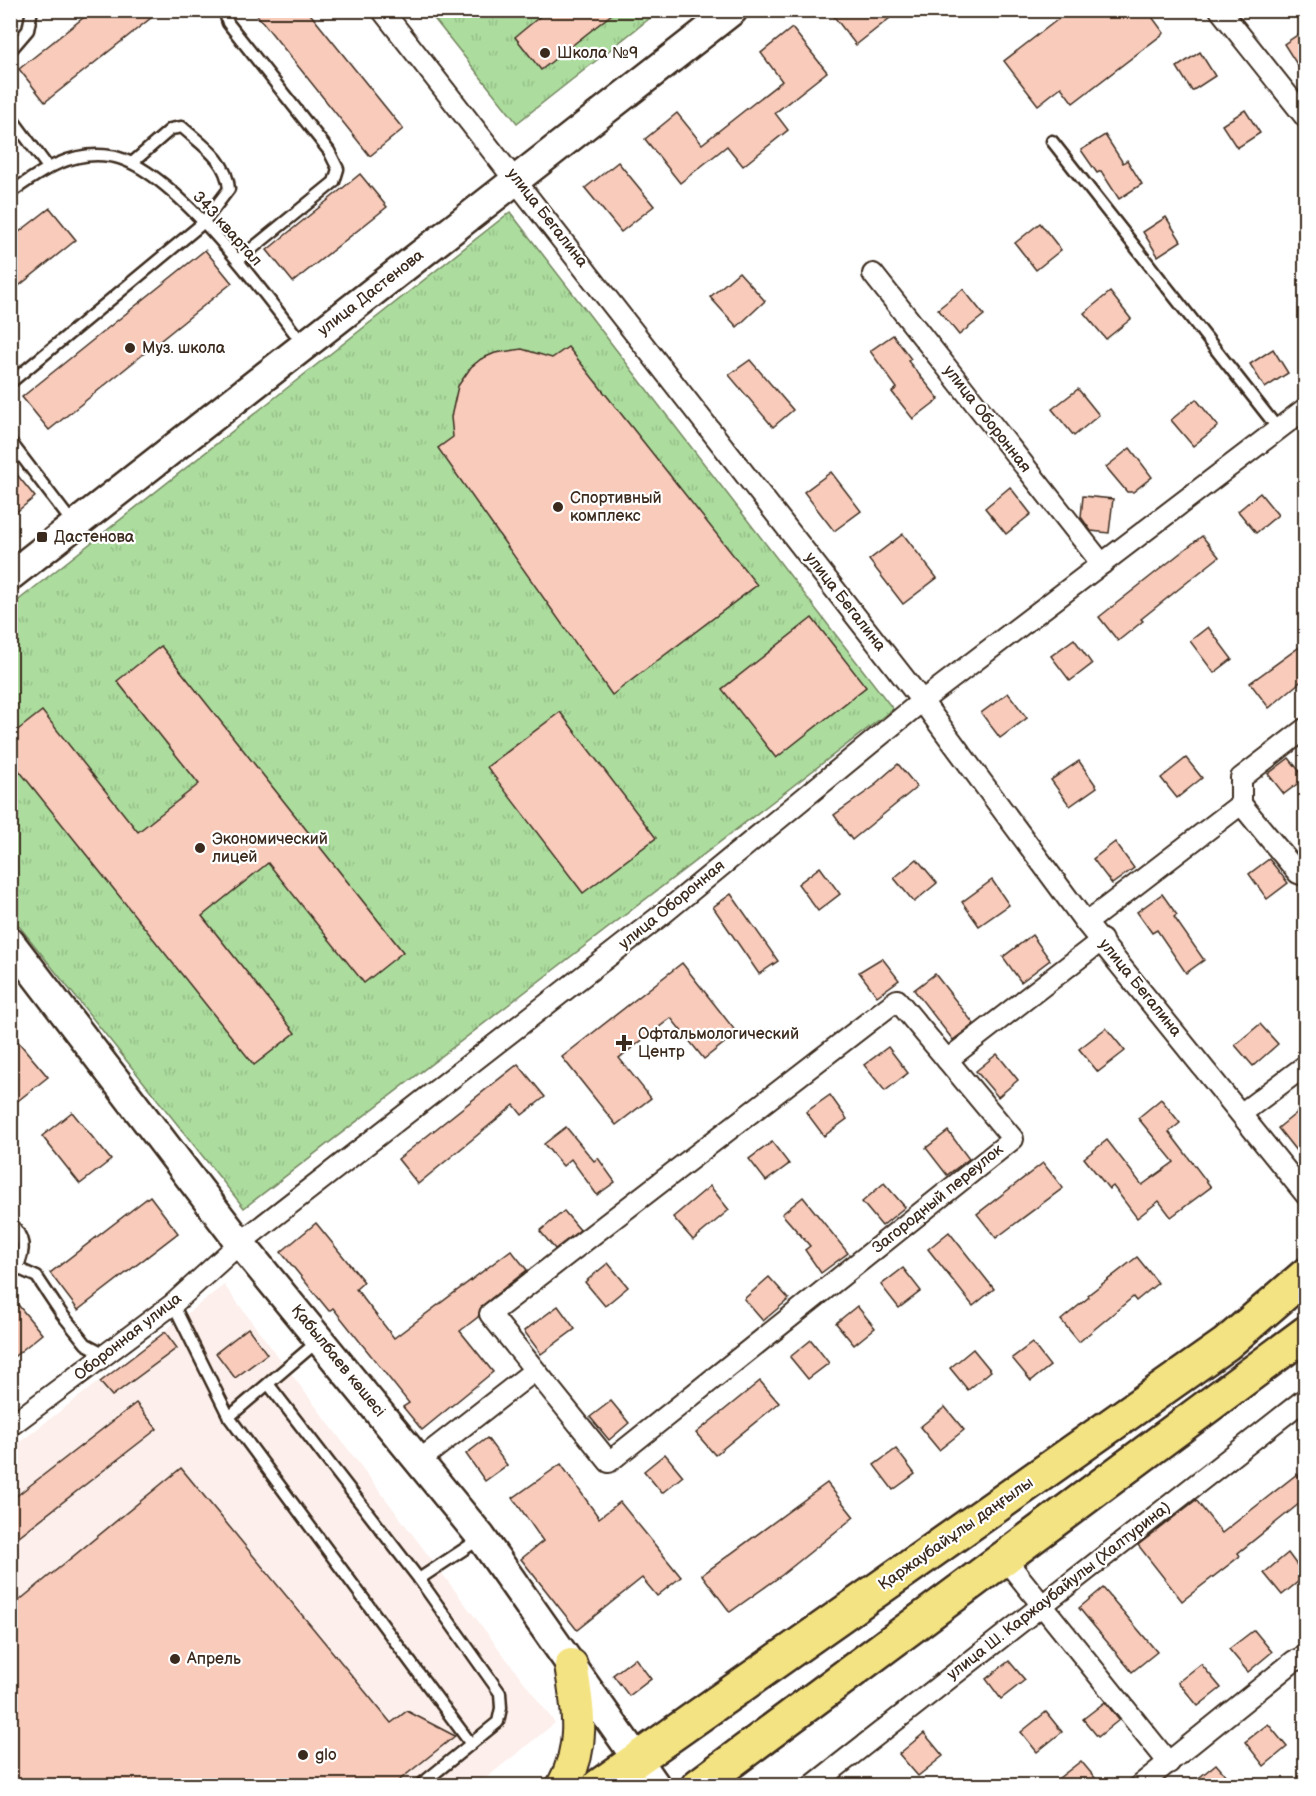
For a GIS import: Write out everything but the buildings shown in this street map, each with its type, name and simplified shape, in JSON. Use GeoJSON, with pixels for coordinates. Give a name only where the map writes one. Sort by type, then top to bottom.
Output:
{"type":"FeatureCollection","features":[{"type":"Feature","properties":{"kind":"highway","name":"Қаржаубайұлы даңғылы"},"geometry":{"type":"LineString","coordinates":[[599,1785],[1226,1344],[1305,1275]]}},
{"type":"Feature","properties":{"kind":"highway"},"geometry":{"type":"LineString","coordinates":[[698,1785],[1305,1334]]}},
{"type":"Feature","properties":{"kind":"main road","name":"улица Дастенова"},"geometry":{"type":"LineString","coordinates":[[10,576],[732,10]]}},
{"type":"Feature","properties":{"kind":"main road","name":"Қабылбаев көшесі"},"geometry":{"type":"LineString","coordinates":[[10,942],[240,1243],[481,1537],[656,1785]]}},
{"type":"Feature","properties":{"kind":"main road"},"geometry":{"type":"LineString","coordinates":[[563,1785],[578,1749],[580,1718],[571,1665]]}},
{"type":"Feature","properties":{"kind":"street","name":"улица Бегалина"},"geometry":{"type":"LineString","coordinates":[[382,10],[922,701],[1086,923],[1242,1113],[1305,1195]]}},
{"type":"Feature","properties":{"kind":"street"},"geometry":{"type":"LineString","coordinates":[[1220,10],[1305,118]]}},
{"type":"Feature","properties":{"kind":"street","name":"улица Оборонная"},"geometry":{"type":"LineString","coordinates":[[873,274],[1102,564]]}},
{"type":"Feature","properties":{"kind":"street","name":"улица Оборонная"},"geometry":{"type":"LineString","coordinates":[[240,1243],[664,912],[922,701],[1305,408]]}},
{"type":"Feature","properties":{"kind":"street"},"geometry":{"type":"LineString","coordinates":[[1305,728],[1241,778],[1241,804],[1298,873],[1305,876]]}},
{"type":"Feature","properties":{"kind":"street"},"geometry":{"type":"LineString","coordinates":[[1086,923],[1241,804]]}},
{"type":"Feature","properties":{"kind":"street"},"geometry":{"type":"LineString","coordinates":[[947,1060],[1102,940]]}},
{"type":"Feature","properties":{"kind":"street","name":"Загородный переулок"},"geometry":{"type":"LineString","coordinates":[[897,1000],[1013,1139],[609,1462],[534,1371],[490,1314],[897,1000]]}},
{"type":"Feature","properties":{"kind":"street"},"geometry":{"type":"LineString","coordinates":[[1242,1113],[1305,1065]]}},
{"type":"Feature","properties":{"kind":"street","name":"Оборонная улица"},"geometry":{"type":"LineString","coordinates":[[10,1426],[173,1304],[240,1243]]}},
{"type":"Feature","properties":{"kind":"street"},"geometry":{"type":"LineString","coordinates":[[420,1460],[534,1371]]}},
{"type":"Feature","properties":{"kind":"street","name":"улица Ш. Каржаубайулы (Халтурина)"},"geometry":{"type":"LineString","coordinates":[[812,1785],[1305,1398]]}},
{"type":"Feature","properties":{"kind":"street"},"geometry":{"type":"LineString","coordinates":[[1005,1559],[1168,1763]]}},
{"type":"Feature","properties":{"kind":"street"},"geometry":{"type":"LineString","coordinates":[[1139,1785],[1294,1661],[1305,1656]]}},
{"type":"Feature","properties":{"kind":"lane"},"geometry":{"type":"LineString","coordinates":[[10,51],[28,30],[32,10]]}},
{"type":"Feature","properties":{"kind":"lane"},"geometry":{"type":"LineString","coordinates":[[224,10],[228,23],[329,151],[338,168],[334,182],[238,260]]}},
{"type":"Feature","properties":{"kind":"lane"},"geometry":{"type":"LineString","coordinates":[[10,116],[47,166]]}},
{"type":"Feature","properties":{"kind":"lane"},"geometry":{"type":"LineString","coordinates":[[10,383],[203,223],[229,189],[228,174],[223,164],[182,127],[171,129],[132,163]]}},
{"type":"Feature","properties":{"kind":"lane"},"geometry":{"type":"LineString","coordinates":[[1052,141],[1279,430]]}},
{"type":"Feature","properties":{"kind":"lane","name":"343 квартал"},"geometry":{"type":"LineString","coordinates":[[10,193],[47,166],[81,156],[111,156],[132,163],[188,205],[238,260],[304,346]]}},
{"type":"Feature","properties":{"kind":"lane"},"geometry":{"type":"LineString","coordinates":[[12,447],[75,526]]}},
{"type":"Feature","properties":{"kind":"lane"},"geometry":{"type":"LineString","coordinates":[[10,1222],[22,1235],[23,1255],[14,1270],[38,1277],[61,1313],[86,1344],[107,1354]]}},
{"type":"Feature","properties":{"kind":"lane"},"geometry":{"type":"LineString","coordinates":[[173,1304],[229,1417],[471,1744]]}},
{"type":"Feature","properties":{"kind":"lane"},"geometry":{"type":"LineString","coordinates":[[229,1417],[320,1339]]}},
{"type":"Feature","properties":{"kind":"lane"},"geometry":{"type":"LineString","coordinates":[[269,1385],[419,1579],[500,1693],[501,1708],[498,1722],[420,1785]]}},
{"type":"Feature","properties":{"kind":"lane"},"geometry":{"type":"LineString","coordinates":[[419,1579],[481,1537]]}},
{"type":"Feature","properties":{"kind":"shaded area"},"geometry":{"type":"Polygon","coordinates":[[[224,1285],[555,1723],[477,1785],[11,1786],[11,1449],[224,1285]]]}},
{"type":"Feature","properties":{"kind":"green space"},"geometry":{"type":"Polygon","coordinates":[[[428,11],[659,11],[517,123],[428,11]]]}},
{"type":"Feature","properties":{"kind":"green space"},"geometry":{"type":"Polygon","coordinates":[[[510,212],[893,709],[244,1208],[11,916],[11,606],[510,212]]]}},
{"type":"Feature","properties":{"kind":"place","name":"Школа №9"},"geometry":{"type":"Point","coordinates":[545,53]}},
{"type":"Feature","properties":{"kind":"place","name":"Муз. школа"},"geometry":{"type":"Point","coordinates":[130,348]}},
{"type":"Feature","properties":{"kind":"place","name":"Спортивный комплекс"},"geometry":{"type":"Point","coordinates":[558,507]}},
{"type":"Feature","properties":{"kind":"place","name":"Дастенова"},"geometry":{"type":"Point","coordinates":[42,537]}},
{"type":"Feature","properties":{"kind":"place","name":"Экономический лицей"},"geometry":{"type":"Point","coordinates":[200,848]}},
{"type":"Feature","properties":{"kind":"place","name":"Офтальмологический Центр"},"geometry":{"type":"Point","coordinates":[624,1043]}},
{"type":"Feature","properties":{"kind":"place","name":"Апрель"},"geometry":{"type":"Point","coordinates":[175,1659]}},
{"type":"Feature","properties":{"kind":"place","name":"glo"},"geometry":{"type":"Point","coordinates":[303,1755]}}]}
